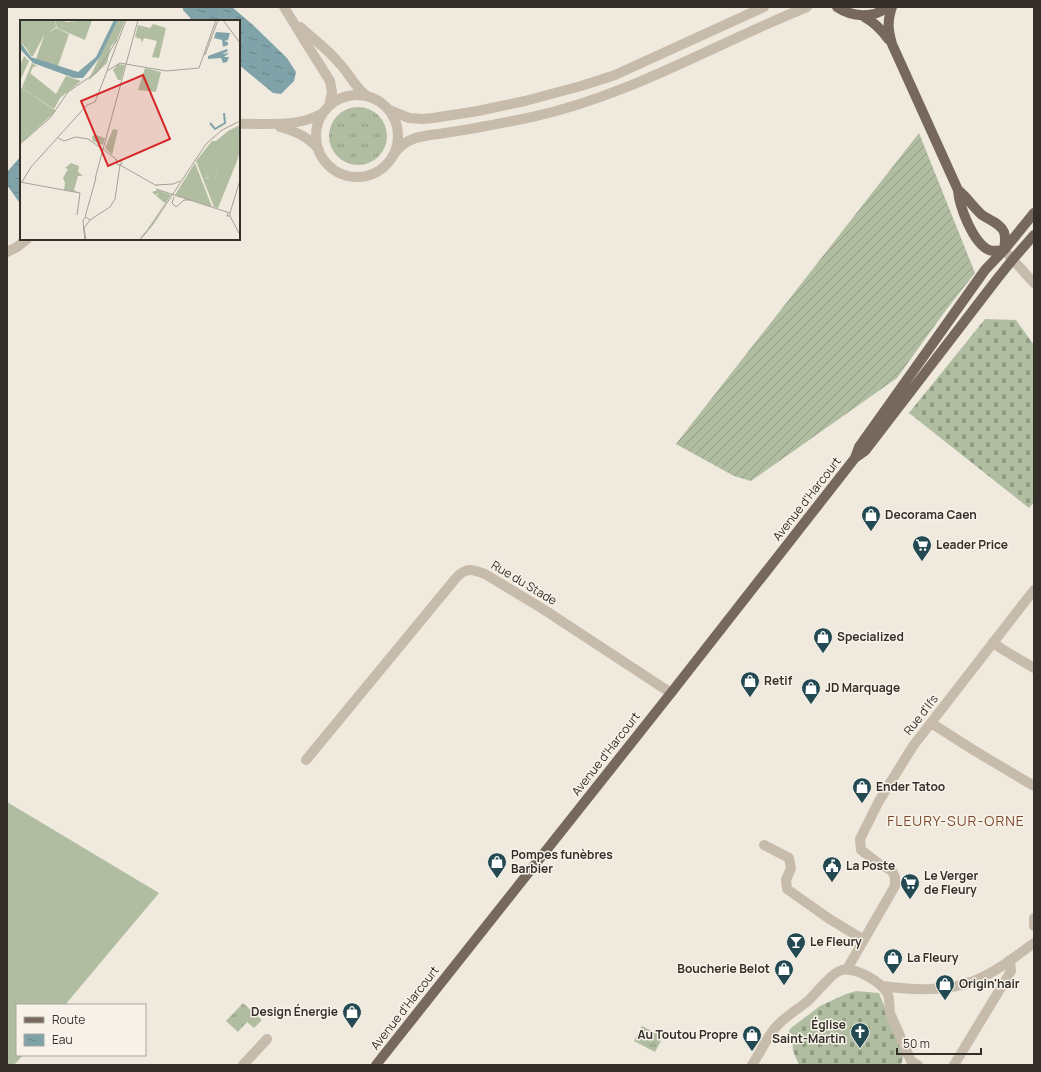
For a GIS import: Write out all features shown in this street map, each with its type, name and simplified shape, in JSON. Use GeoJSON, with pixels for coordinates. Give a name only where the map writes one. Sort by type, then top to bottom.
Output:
{"type":"FeatureCollection","features":[{"type":"Feature","properties":{"kind":"main road"},"geometry":{"type":"LineString","coordinates":[[837,7],[846,12],[863,16],[876,13],[887,7]]}},
{"type":"Feature","properties":{"kind":"main road"},"geometry":{"type":"LineString","coordinates":[[892,7],[888,24],[892,44],[958,190],[958,197],[969,225],[983,246],[991,251],[1004,250],[1006,239],[1003,230],[996,223],[980,214],[965,195],[958,190]]}},
{"type":"Feature","properties":{"kind":"main road"},"geometry":{"type":"LineString","coordinates":[[863,16],[875,24],[892,44]]}},
{"type":"Feature","properties":{"kind":"main road","name":"Avenue d'Harcourt"},"geometry":{"type":"LineString","coordinates":[[855,458],[858,447],[985,270],[1004,250],[1034,213]]}},
{"type":"Feature","properties":{"kind":"main road","name":"Avenue d'Harcourt"},"geometry":{"type":"LineString","coordinates":[[376,1065],[855,458],[865,451],[1013,259],[1034,236]]}},
{"type":"Feature","properties":{"kind":"street"},"geometry":{"type":"LineString","coordinates":[[284,7],[330,81],[332,92],[326,109],[317,126],[316,135],[319,151]]}},
{"type":"Feature","properties":{"kind":"street"},"geometry":{"type":"LineString","coordinates":[[389,110],[409,118],[433,118],[478,111],[525,101],[581,86],[615,75],[764,7]]}},
{"type":"Feature","properties":{"kind":"street"},"geometry":{"type":"LineString","coordinates":[[273,125],[289,129],[309,139],[328,164],[341,173],[356,176],[369,175],[386,165],[402,145],[422,136],[444,134],[556,112],[604,96],[650,78],[784,16],[807,7]]}},
{"type":"Feature","properties":{"kind":"street"},"geometry":{"type":"LineString","coordinates":[[292,18],[338,61],[362,93],[380,102],[389,110],[397,125],[398,134],[394,154]]}},
{"type":"Feature","properties":{"kind":"street"},"geometry":{"type":"LineString","coordinates":[[240,124],[273,125],[302,122],[309,120],[335,101],[347,96],[367,96]]}},
{"type":"Feature","properties":{"kind":"street"},"geometry":{"type":"LineString","coordinates":[[7,252],[17,248],[26,240]]}},
{"type":"Feature","properties":{"kind":"street"},"geometry":{"type":"LineString","coordinates":[[1004,250],[1034,283]]}},
{"type":"Feature","properties":{"kind":"street","name":"Rue du Stade"},"geometry":{"type":"LineString","coordinates":[[306,760],[456,578],[462,572],[468,570],[485,574],[543,609],[671,693]]}},
{"type":"Feature","properties":{"kind":"street","name":"Rue d'Ifs"},"geometry":{"type":"LineString","coordinates":[[847,970],[895,886],[895,877],[892,871],[878,863],[861,850],[860,839],[884,794],[913,746],[1034,590]]}},
{"type":"Feature","properties":{"kind":"street"},"geometry":{"type":"LineString","coordinates":[[993,642],[1034,668]]}},
{"type":"Feature","properties":{"kind":"street"},"geometry":{"type":"LineString","coordinates":[[931,723],[1034,786]]}},
{"type":"Feature","properties":{"kind":"street"},"geometry":{"type":"LineString","coordinates":[[764,845],[789,858],[791,868],[786,880],[787,889],[828,918],[864,940]]}},
{"type":"Feature","properties":{"kind":"street"},"geometry":{"type":"LineString","coordinates":[[1034,918],[1034,926]]}},
{"type":"Feature","properties":{"kind":"street"},"geometry":{"type":"LineString","coordinates":[[752,1065],[772,1033],[781,1022],[807,1002],[837,972],[842,970],[856,970],[882,986],[906,989],[939,989],[973,981],[1010,960],[1034,943]]}},
{"type":"Feature","properties":{"kind":"street"},"geometry":{"type":"LineString","coordinates":[[954,1065],[1011,971],[1010,960]]}},
{"type":"Feature","properties":{"kind":"street"},"geometry":{"type":"LineString","coordinates":[[882,986],[888,995],[890,1013],[911,1061],[918,1065]]}},
{"type":"Feature","properties":{"kind":"street"},"geometry":{"type":"LineString","coordinates":[[243,1065],[267,1039]]}},
{"type":"Feature","properties":{"kind":"green space"},"geometry":{"type":"Polygon","coordinates":[[[358,107],[369,109],[379,115],[385,125],[387,136],[385,147],[379,157],[369,163],[358,165],[347,163],[337,157],[331,147],[329,136],[331,125],[337,115],[347,109],[358,107]]]}},
{"type":"Feature","properties":{"kind":"green space"},"geometry":{"type":"Polygon","coordinates":[[[919,133],[975,273],[946,310],[897,378],[751,481],[734,476],[676,444],[919,133]]]}},
{"type":"Feature","properties":{"kind":"green space"},"geometry":{"type":"Polygon","coordinates":[[[985,319],[1016,320],[1034,345],[1034,502],[1029,508],[909,413],[985,319]]]}},
{"type":"Feature","properties":{"kind":"green space"},"geometry":{"type":"Polygon","coordinates":[[[7,802],[159,893],[66,1004],[16,1004],[16,1056],[22,1056],[14,1065],[7,1065],[7,802]]]}},
{"type":"Feature","properties":{"kind":"green space"},"geometry":{"type":"Polygon","coordinates":[[[856,991],[879,993],[904,1054],[901,1065],[799,1065],[793,1051],[792,1034],[788,1033],[791,1028],[820,1006],[856,991]]]}},
{"type":"Feature","properties":{"kind":"green space"},"geometry":{"type":"Polygon","coordinates":[[[243,1003],[262,1020],[254,1028],[247,1022],[238,1032],[226,1021],[243,1003]]]}},
{"type":"Feature","properties":{"kind":"green space"},"geometry":{"type":"Polygon","coordinates":[[[642,1026],[663,1037],[655,1052],[634,1041],[642,1026]]]}},
{"type":"Feature","properties":{"kind":"water"},"geometry":{"type":"Polygon","coordinates":[[[183,7],[232,7],[287,58],[296,72],[294,81],[281,94],[273,93],[240,66],[240,20],[192,20],[183,10],[183,7]]]}},
{"type":"Feature","properties":{"kind":"water"},"geometry":{"type":"Polygon","coordinates":[[[20,157],[20,204],[7,185],[7,172],[20,157]]]}},
{"type":"Feature","properties":{"kind":"place","name":"Decorama Caen"},"geometry":{"type":"Point","coordinates":[871,532]}},
{"type":"Feature","properties":{"kind":"place","name":"Leader Price"},"geometry":{"type":"Point","coordinates":[922,562]}},
{"type":"Feature","properties":{"kind":"place","name":"Specialized"},"geometry":{"type":"Point","coordinates":[823,654]}},
{"type":"Feature","properties":{"kind":"place","name":"Retif"},"geometry":{"type":"Point","coordinates":[750,698]}},
{"type":"Feature","properties":{"kind":"place","name":"JD Marquage"},"geometry":{"type":"Point","coordinates":[811,705]}},
{"type":"Feature","properties":{"kind":"place","name":"Ender Tatoo"},"geometry":{"type":"Point","coordinates":[862,804]}},
{"type":"Feature","properties":{"kind":"place","name":"Pompes funèbres Barbier"},"geometry":{"type":"Point","coordinates":[497,879]}},
{"type":"Feature","properties":{"kind":"place","name":"La Poste"},"geometry":{"type":"Point","coordinates":[832,883]}},
{"type":"Feature","properties":{"kind":"place","name":"Le Verger de Fleury"},"geometry":{"type":"Point","coordinates":[910,900]}},
{"type":"Feature","properties":{"kind":"place","name":"Le Fleury"},"geometry":{"type":"Point","coordinates":[796,959]}},
{"type":"Feature","properties":{"kind":"place","name":"La Fleury"},"geometry":{"type":"Point","coordinates":[893,975]}},
{"type":"Feature","properties":{"kind":"place","name":"Boucherie Belot"},"geometry":{"type":"Point","coordinates":[784,986]}},
{"type":"Feature","properties":{"kind":"place","name":"Origin'hair"},"geometry":{"type":"Point","coordinates":[945,1001]}},
{"type":"Feature","properties":{"kind":"place","name":"Design Énergie"},"geometry":{"type":"Point","coordinates":[352,1029]}},
{"type":"Feature","properties":{"kind":"place","name":"Église Saint-Martin"},"geometry":{"type":"Point","coordinates":[860,1049]}},
{"type":"Feature","properties":{"kind":"place","name":"Au Toutou Propre"},"geometry":{"type":"Point","coordinates":[752,1052]}},
{"type":"Feature","properties":{"kind":"district","name":"FLEURY-SUR-ORNE"},"geometry":{"type":"Point","coordinates":[956,821]}}]}
